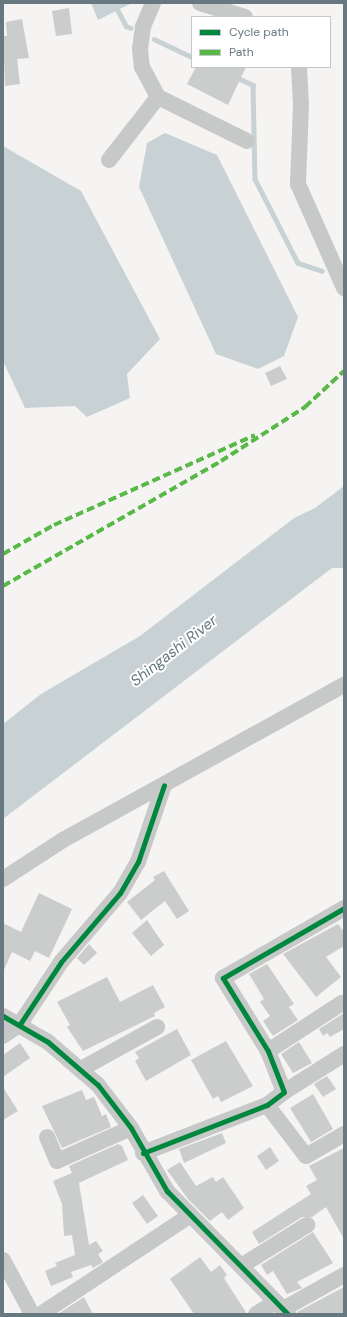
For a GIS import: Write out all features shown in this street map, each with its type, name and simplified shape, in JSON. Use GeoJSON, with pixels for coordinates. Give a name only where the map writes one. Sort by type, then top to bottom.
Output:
{"type":"FeatureCollection","features":[{"type":"Feature","properties":{"kind":"street"},"geometry":{"type":"LineString","coordinates":[[152,3],[143,27],[140,48],[142,67],[158,97],[247,141]]}},
{"type":"Feature","properties":{"kind":"street"},"geometry":{"type":"LineString","coordinates":[[200,3],[242,16]]}},
{"type":"Feature","properties":{"kind":"street"},"geometry":{"type":"LineString","coordinates":[[299,68],[301,105],[298,184],[344,288]]}},
{"type":"Feature","properties":{"kind":"street"},"geometry":{"type":"LineString","coordinates":[[109,160],[158,97]]}},
{"type":"Feature","properties":{"kind":"street"},"geometry":{"type":"LineString","coordinates":[[3,879],[63,840],[344,685]]}},
{"type":"Feature","properties":{"kind":"street"},"geometry":{"type":"LineString","coordinates":[[3,1036],[20,1024],[61,962],[120,893],[138,862],[164,785]]}},
{"type":"Feature","properties":{"kind":"street"},"geometry":{"type":"LineString","coordinates":[[284,1092],[268,1051],[223,978],[344,908]]}},
{"type":"Feature","properties":{"kind":"street"},"geometry":{"type":"LineString","coordinates":[[268,1051],[342,1004]]}},
{"type":"Feature","properties":{"kind":"street"},"geometry":{"type":"LineString","coordinates":[[3,1016],[20,1024],[48,1042],[81,1069],[113,1102],[131,1128],[143,1153],[167,1191],[189,1216],[282,1308]]}},
{"type":"Feature","properties":{"kind":"street"},"geometry":{"type":"LineString","coordinates":[[81,1069],[157,1027]]}},
{"type":"Feature","properties":{"kind":"street"},"geometry":{"type":"LineString","coordinates":[[143,1153],[267,1105],[284,1092],[344,1054]]}},
{"type":"Feature","properties":{"kind":"street"},"geometry":{"type":"LineString","coordinates":[[267,1105],[306,1156],[344,1134]]}},
{"type":"Feature","properties":{"kind":"street"},"geometry":{"type":"LineString","coordinates":[[47,1136],[57,1161],[131,1128]]}},
{"type":"Feature","properties":{"kind":"street"},"geometry":{"type":"LineString","coordinates":[[42,1314],[189,1216]]}},
{"type":"Feature","properties":{"kind":"street"},"geometry":{"type":"LineString","coordinates":[[241,1266],[307,1225]]}},
{"type":"Feature","properties":{"kind":"street"},"geometry":{"type":"LineString","coordinates":[[3,1260],[32,1314]]}},
{"type":"Feature","properties":{"kind":"street"},"geometry":{"type":"LineString","coordinates":[[256,1314],[282,1308],[344,1275]]}},
{"type":"Feature","properties":{"kind":"water"},"geometry":{"type":"Polygon","coordinates":[[[91,3],[132,3],[98,20],[91,3]]]}},
{"type":"Feature","properties":{"kind":"water"},"geometry":{"type":"Polygon","coordinates":[[[165,133],[217,155],[298,317],[284,356],[258,369],[216,354],[139,187],[147,143],[165,133]]]}},
{"type":"Feature","properties":{"kind":"water"},"geometry":{"type":"Polygon","coordinates":[[[3,146],[81,191],[160,339],[127,374],[130,398],[87,417],[75,406],[25,408],[3,361],[3,146]]]}},
{"type":"Feature","properties":{"kind":"water","name":"Shingashi River"},"geometry":{"type":"Polygon","coordinates":[[[344,486],[344,568],[332,568],[3,819],[3,724],[41,694],[140,636],[294,518],[315,508],[344,486]]]}},
{"type":"Feature","properties":{"kind":"building"},"geometry":{"type":"Polygon","coordinates":[[[69,8],[72,34],[56,36],[52,11],[69,8]]]}},
{"type":"Feature","properties":{"kind":"building"},"geometry":{"type":"Polygon","coordinates":[[[22,19],[29,58],[17,59],[20,84],[5,86],[3,36],[7,36],[6,22],[22,19]]]}},
{"type":"Feature","properties":{"kind":"building"},"geometry":{"type":"Polygon","coordinates":[[[195,68],[246,68],[228,105],[187,84],[195,68]]]}},
{"type":"Feature","properties":{"kind":"building"},"geometry":{"type":"Polygon","coordinates":[[[280,366],[287,379],[271,386],[265,373],[280,366]]]}},
{"type":"Feature","properties":{"kind":"building"},"geometry":{"type":"Polygon","coordinates":[[[164,871],[189,911],[177,919],[165,901],[141,920],[127,902],[155,880],[153,877],[164,871]]]}},
{"type":"Feature","properties":{"kind":"building"},"geometry":{"type":"Polygon","coordinates":[[[39,893],[72,909],[49,958],[35,951],[30,961],[12,952],[3,972],[3,923],[21,932],[39,893]]]}},
{"type":"Feature","properties":{"kind":"building"},"geometry":{"type":"Polygon","coordinates":[[[147,920],[164,945],[151,956],[132,933],[147,920]]]}},
{"type":"Feature","properties":{"kind":"building"},"geometry":{"type":"Polygon","coordinates":[[[338,924],[344,932],[344,946],[326,957],[341,977],[316,997],[283,954],[338,924]]]}},
{"type":"Feature","properties":{"kind":"building"},"geometry":{"type":"Polygon","coordinates":[[[89,944],[97,953],[84,965],[77,958],[89,944]]]}},
{"type":"Feature","properties":{"kind":"building"},"geometry":{"type":"Polygon","coordinates":[[[267,964],[294,1004],[289,1007],[298,1020],[273,1036],[263,1021],[270,1016],[260,1002],[264,999],[249,974],[267,964]]]}},
{"type":"Feature","properties":{"kind":"building"},"geometry":{"type":"Polygon","coordinates":[[[107,977],[120,1002],[153,985],[165,1007],[154,1013],[155,1016],[83,1051],[67,1027],[70,1025],[57,1002],[107,977]]]}},
{"type":"Feature","properties":{"kind":"building"},"geometry":{"type":"Polygon","coordinates":[[[344,1013],[344,1029],[330,1037],[327,1033],[323,1036],[319,1029],[344,1013]]]}},
{"type":"Feature","properties":{"kind":"building"},"geometry":{"type":"Polygon","coordinates":[[[177,1029],[191,1055],[146,1081],[135,1061],[139,1058],[135,1052],[177,1029]]]}},
{"type":"Feature","properties":{"kind":"building"},"geometry":{"type":"Polygon","coordinates":[[[226,1041],[253,1086],[221,1102],[218,1096],[213,1099],[191,1060],[226,1041]]]}},
{"type":"Feature","properties":{"kind":"building"},"geometry":{"type":"Polygon","coordinates":[[[299,1042],[312,1063],[293,1073],[281,1054],[299,1042]]]}},
{"type":"Feature","properties":{"kind":"building"},"geometry":{"type":"Polygon","coordinates":[[[20,1043],[30,1058],[3,1077],[3,1055],[20,1043]]]}},
{"type":"Feature","properties":{"kind":"building"},"geometry":{"type":"Polygon","coordinates":[[[327,1076],[336,1089],[323,1097],[314,1084],[327,1076]]]}},
{"type":"Feature","properties":{"kind":"building"},"geometry":{"type":"Polygon","coordinates":[[[3,1087],[18,1111],[3,1120],[3,1087]]]}},
{"type":"Feature","properties":{"kind":"building"},"geometry":{"type":"Polygon","coordinates":[[[82,1090],[86,1100],[94,1097],[102,1116],[106,1114],[111,1127],[62,1148],[42,1106],[82,1090]]]}},
{"type":"Feature","properties":{"kind":"building"},"geometry":{"type":"Polygon","coordinates":[[[313,1094],[333,1129],[311,1142],[290,1108],[313,1094]]]}},
{"type":"Feature","properties":{"kind":"building"},"geometry":{"type":"Polygon","coordinates":[[[222,1133],[226,1143],[184,1163],[179,1149],[222,1133]]]}},
{"type":"Feature","properties":{"kind":"building"},"geometry":{"type":"Polygon","coordinates":[[[118,1144],[122,1146],[128,1160],[79,1183],[89,1245],[96,1241],[103,1251],[98,1254],[103,1262],[93,1268],[91,1265],[71,1272],[73,1277],[51,1286],[45,1271],[57,1266],[55,1263],[75,1255],[72,1235],[64,1236],[62,1204],[53,1181],[72,1173],[69,1166],[118,1144]]]}},
{"type":"Feature","properties":{"kind":"building"},"geometry":{"type":"Polygon","coordinates":[[[270,1147],[279,1161],[266,1170],[257,1156],[270,1147]]]}},
{"type":"Feature","properties":{"kind":"building"},"geometry":{"type":"Polygon","coordinates":[[[344,1148],[344,1239],[326,1207],[312,1217],[302,1217],[259,1244],[252,1232],[311,1194],[306,1186],[317,1180],[309,1166],[344,1148]]]}},
{"type":"Feature","properties":{"kind":"building"},"geometry":{"type":"Polygon","coordinates":[[[180,1162],[196,1186],[213,1177],[216,1182],[223,1177],[244,1208],[228,1220],[222,1212],[210,1221],[188,1199],[167,1170],[180,1162]]]}},
{"type":"Feature","properties":{"kind":"building"},"geometry":{"type":"Polygon","coordinates":[[[143,1195],[158,1216],[147,1224],[132,1203],[143,1195]]]}},
{"type":"Feature","properties":{"kind":"building"},"geometry":{"type":"Polygon","coordinates":[[[313,1232],[333,1263],[297,1282],[302,1288],[287,1294],[273,1271],[267,1275],[261,1265],[313,1232]]]}},
{"type":"Feature","properties":{"kind":"building"},"geometry":{"type":"Polygon","coordinates":[[[200,1257],[211,1272],[220,1265],[227,1275],[224,1278],[247,1314],[194,1314],[170,1279],[200,1257]]]}},
{"type":"Feature","properties":{"kind":"building"},"geometry":{"type":"Polygon","coordinates":[[[344,1287],[344,1314],[297,1314],[297,1312],[344,1287]]]}},
{"type":"Feature","properties":{"kind":"building"},"geometry":{"type":"Polygon","coordinates":[[[84,1297],[93,1314],[58,1314],[84,1297]]]}},
{"type":"Feature","properties":{"kind":"waterway"},"geometry":{"type":"LineString","coordinates":[[114,3],[126,26],[131,28]]}},
{"type":"Feature","properties":{"kind":"waterway"},"geometry":{"type":"LineString","coordinates":[[154,39],[191,57]]}},
{"type":"Feature","properties":{"kind":"waterway"},"geometry":{"type":"LineString","coordinates":[[236,77],[253,85],[255,179],[298,263],[322,271]]}},
{"type":"Feature","properties":{"kind":"marked path"},"geometry":{"type":"LineString","coordinates":[[3,586],[221,461],[305,407],[344,371]]}},
{"type":"Feature","properties":{"kind":"marked path"},"geometry":{"type":"LineString","coordinates":[[3,554],[54,525],[255,435]]}},
{"type":"Feature","properties":{"kind":"cycle path"},"geometry":{"type":"LineString","coordinates":[[20,1024],[61,962],[120,893],[138,862],[164,785]]}},
{"type":"Feature","properties":{"kind":"cycle path"},"geometry":{"type":"LineString","coordinates":[[143,1153],[267,1105],[284,1092],[268,1051],[223,978],[344,908]]}},
{"type":"Feature","properties":{"kind":"cycle path"},"geometry":{"type":"LineString","coordinates":[[3,1016],[48,1042],[98,1085],[131,1128],[167,1191],[288,1314]]}}]}
